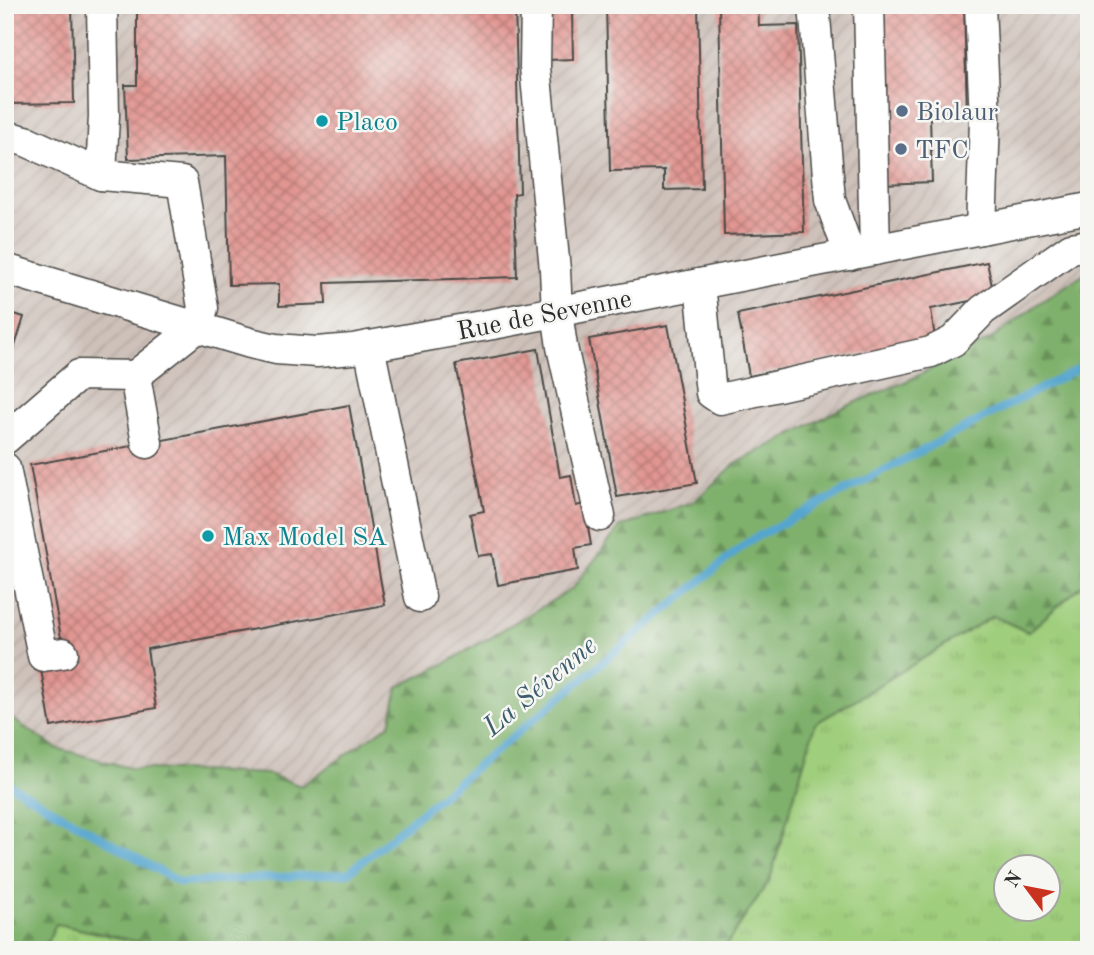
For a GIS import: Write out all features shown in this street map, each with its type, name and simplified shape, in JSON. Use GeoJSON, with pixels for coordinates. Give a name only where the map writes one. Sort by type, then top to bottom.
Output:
{"type":"FeatureCollection","features":[{"type":"Feature","properties":{"kind":"street"},"geometry":{"type":"LineString","coordinates":[[101,175],[104,116],[102,5]]}},
{"type":"Feature","properties":{"kind":"street"},"geometry":{"type":"LineString","coordinates":[[536,5],[535,67],[555,270],[556,312],[600,516]]}},
{"type":"Feature","properties":{"kind":"street"},"geometry":{"type":"LineString","coordinates":[[814,5],[830,200],[863,252]]}},
{"type":"Feature","properties":{"kind":"street"},"geometry":{"type":"LineString","coordinates":[[863,252],[869,5]]}},
{"type":"Feature","properties":{"kind":"street"},"geometry":{"type":"LineString","coordinates":[[980,5],[985,120],[981,229]]}},
{"type":"Feature","properties":{"kind":"street"},"geometry":{"type":"LineString","coordinates":[[5,136],[26,141],[101,175],[181,182],[203,308],[197,327],[135,376],[79,375],[5,439]]}},
{"type":"Feature","properties":{"kind":"street","name":"Rue de Sevenne"},"geometry":{"type":"LineString","coordinates":[[5,269],[276,349],[317,352],[369,346],[556,312],[1089,208]]}},
{"type":"Feature","properties":{"kind":"street"},"geometry":{"type":"LineString","coordinates":[[699,284],[711,393],[720,399],[931,352],[953,341],[983,310],[1071,248],[1089,244]]}},
{"type":"Feature","properties":{"kind":"street"},"geometry":{"type":"LineString","coordinates":[[369,346],[421,597]]}},
{"type":"Feature","properties":{"kind":"street"},"geometry":{"type":"LineString","coordinates":[[135,376],[147,443]]}},
{"type":"Feature","properties":{"kind":"street"},"geometry":{"type":"LineString","coordinates":[[6,475],[43,656],[63,653]]}},
{"type":"Feature","properties":{"kind":"shaded area"},"geometry":{"type":"Polygon","coordinates":[[[5,5],[1089,5],[1089,271],[1039,303],[993,338],[909,380],[840,409],[735,464],[693,502],[620,527],[572,589],[444,664],[398,687],[390,724],[301,786],[268,774],[130,768],[56,748],[5,714],[5,5]]]}},
{"type":"Feature","properties":{"kind":"green space"},"geometry":{"type":"Polygon","coordinates":[[[1089,271],[1089,579],[1028,632],[993,616],[815,724],[770,879],[723,950],[176,950],[56,924],[43,950],[5,950],[5,714],[56,748],[130,768],[268,774],[301,786],[390,724],[398,687],[444,664],[572,589],[620,527],[693,502],[735,464],[840,409],[909,380],[993,338],[1039,303],[1089,271]]]}},
{"type":"Feature","properties":{"kind":"green space"},"geometry":{"type":"Polygon","coordinates":[[[1089,579],[1089,950],[723,950],[770,879],[815,724],[993,616],[1028,632],[1089,579]]]}},
{"type":"Feature","properties":{"kind":"green space"},"geometry":{"type":"Polygon","coordinates":[[[56,924],[176,950],[43,950],[56,924]]]}},
{"type":"Feature","properties":{"kind":"building"},"geometry":{"type":"Polygon","coordinates":[[[5,5],[72,5],[74,103],[5,104],[5,5]]]}},
{"type":"Feature","properties":{"kind":"building","name":"Placo"},"geometry":{"type":"Polygon","coordinates":[[[137,5],[515,5],[520,193],[514,194],[517,277],[325,283],[326,304],[279,306],[279,284],[229,285],[226,156],[128,159],[125,85],[137,85],[137,5]]]}},
{"type":"Feature","properties":{"kind":"building"},"geometry":{"type":"Polygon","coordinates":[[[606,5],[698,5],[702,189],[664,190],[664,170],[610,171],[606,5]]]}},
{"type":"Feature","properties":{"kind":"building"},"geometry":{"type":"Polygon","coordinates":[[[719,5],[758,5],[759,26],[798,25],[804,232],[724,235],[719,5]]]}},
{"type":"Feature","properties":{"kind":"building"},"geometry":{"type":"Polygon","coordinates":[[[878,5],[964,5],[967,115],[930,117],[932,182],[883,184],[878,5]]]}},
{"type":"Feature","properties":{"kind":"building"},"geometry":{"type":"Polygon","coordinates":[[[572,12],[573,59],[548,60],[546,13],[572,12]]]}},
{"type":"Feature","properties":{"kind":"building"},"geometry":{"type":"Polygon","coordinates":[[[987,262],[994,296],[931,309],[935,339],[749,376],[738,314],[987,262]]]}},
{"type":"Feature","properties":{"kind":"building"},"geometry":{"type":"Polygon","coordinates":[[[5,311],[24,317],[6,375],[5,375],[5,311]]]}},
{"type":"Feature","properties":{"kind":"building"},"geometry":{"type":"Polygon","coordinates":[[[668,325],[697,483],[617,497],[589,339],[668,325]]]}},
{"type":"Feature","properties":{"kind":"building"},"geometry":{"type":"Polygon","coordinates":[[[538,349],[560,477],[571,475],[576,506],[584,504],[591,545],[575,548],[578,570],[498,585],[492,554],[478,556],[470,514],[484,511],[456,364],[538,349]]]}},
{"type":"Feature","properties":{"kind":"building","name":"Max Model SA"},"geometry":{"type":"Polygon","coordinates":[[[349,405],[385,605],[147,649],[156,708],[51,727],[40,664],[65,660],[30,465],[349,405]]]}},
{"type":"Feature","properties":{"kind":"waterway","name":"La Sévenne"},"geometry":{"type":"LineString","coordinates":[[5,782],[180,883],[348,873],[749,541],[1089,363]]}},
{"type":"Feature","properties":{"kind":"place","name":"Biolaur"},"geometry":{"type":"Point","coordinates":[902,111]}},
{"type":"Feature","properties":{"kind":"place","name":"Placo"},"geometry":{"type":"Point","coordinates":[322,121]}},
{"type":"Feature","properties":{"kind":"place","name":"TFC"},"geometry":{"type":"Point","coordinates":[901,149]}},
{"type":"Feature","properties":{"kind":"place","name":"Max Model SA"},"geometry":{"type":"Point","coordinates":[208,536]}}]}
